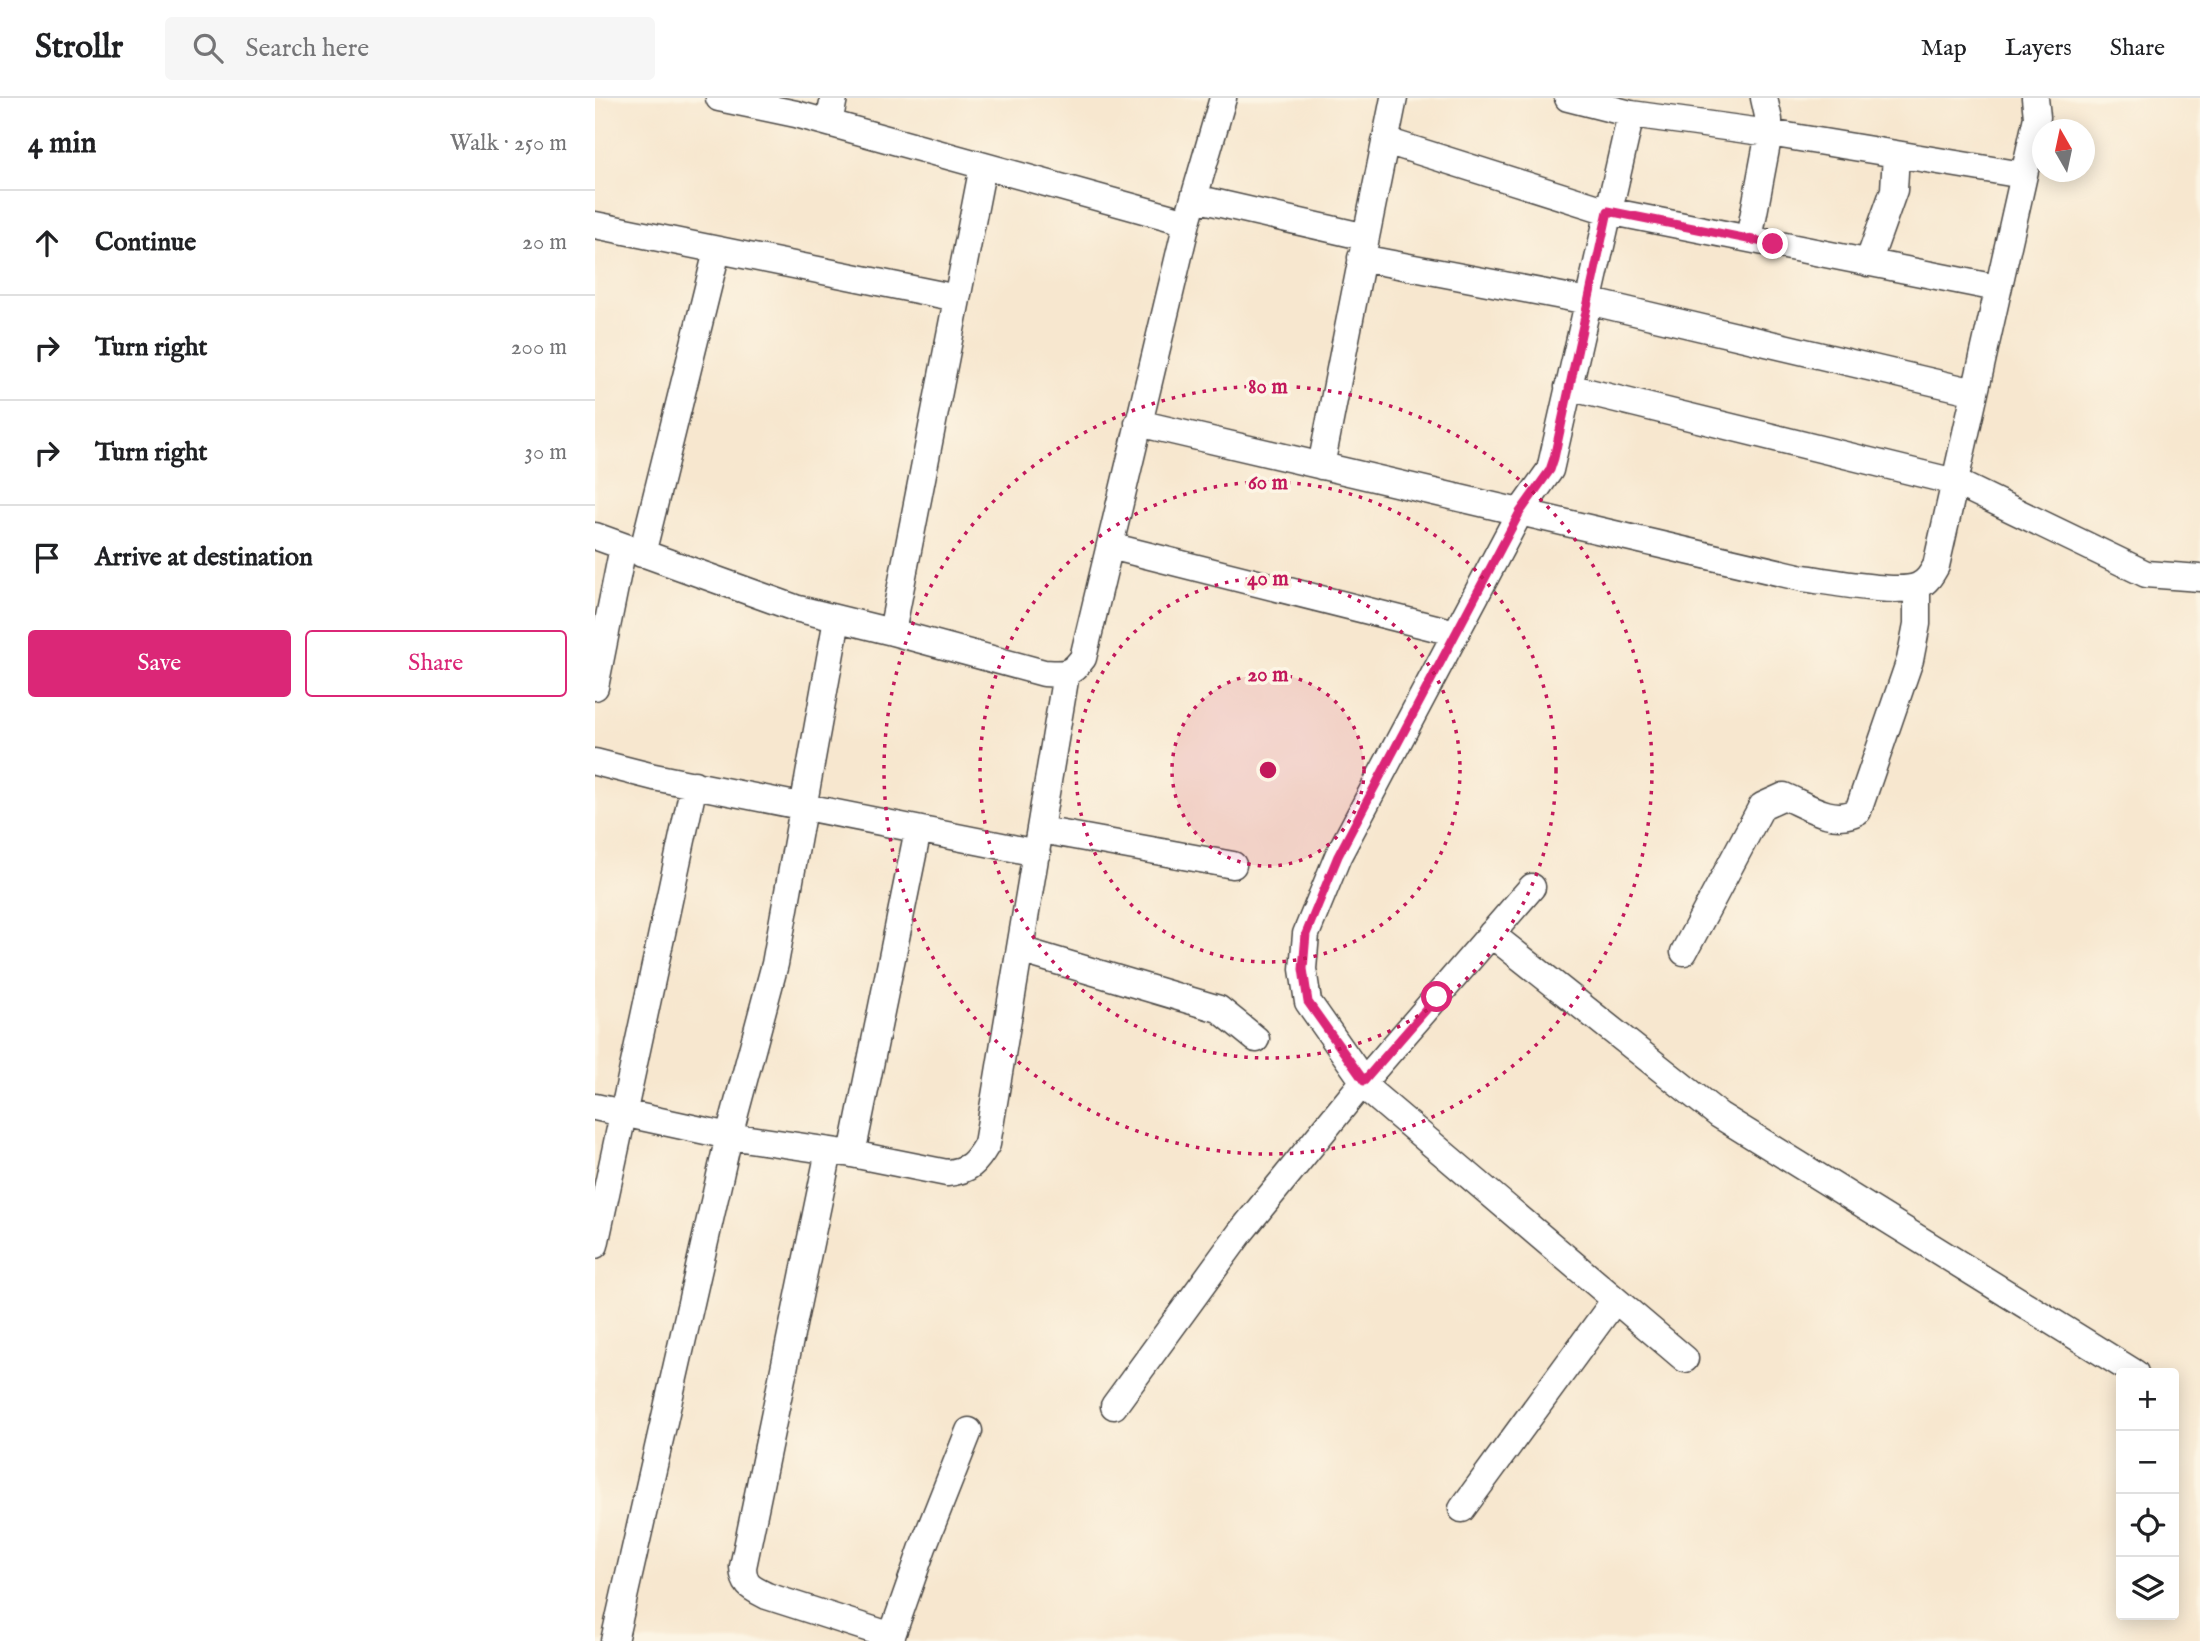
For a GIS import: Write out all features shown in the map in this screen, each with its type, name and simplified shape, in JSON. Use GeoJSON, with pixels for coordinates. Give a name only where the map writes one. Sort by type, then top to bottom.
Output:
{"type":"FeatureCollection","features":[{"type":"Feature","properties":{"kind":"street"},"geometry":{"type":"LineString","coordinates":[[719,98],[831,111],[983,166],[1364,248],[1975,392]]}},
{"type":"Feature","properties":{"kind":"street"},"geometry":{"type":"LineString","coordinates":[[595,536],[796,608],[1044,673],[1066,674],[1075,668],[1083,658],[1191,210],[1223,98]]}},
{"type":"Feature","properties":{"kind":"street"},"geometry":{"type":"LineString","coordinates":[[1321,466],[1394,98]]}},
{"type":"Feature","properties":{"kind":"street"},"geometry":{"type":"LineString","coordinates":[[1568,98],[1630,114],[2023,175]]}},
{"type":"Feature","properties":{"kind":"street"},"geometry":{"type":"LineString","coordinates":[[1749,239],[1769,134],[1769,120],[1763,98]]}},
{"type":"Feature","properties":{"kind":"street"},"geometry":{"type":"LineString","coordinates":[[1138,424],[1803,578],[1900,590],[1917,587],[1929,579],[1936,566],[2037,117],[2035,98]]}},
{"type":"Feature","properties":{"kind":"street"},"geometry":{"type":"LineString","coordinates":[[1630,114],[1550,470],[1520,512],[1338,856],[1306,934],[1303,969],[1308,1002],[1372,1093],[1685,1359]]}},
{"type":"Feature","properties":{"kind":"street"},"geometry":{"type":"LineString","coordinates":[[1386,141],[1608,211],[1997,288]]}},
{"type":"Feature","properties":{"kind":"street"},"geometry":{"type":"LineString","coordinates":[[1868,263],[1894,190],[1896,154]]}},
{"type":"Feature","properties":{"kind":"street"},"geometry":{"type":"LineString","coordinates":[[892,632],[983,166]]}},
{"type":"Feature","properties":{"kind":"street"},"geometry":{"type":"LineString","coordinates":[[595,225],[957,298]]}},
{"type":"Feature","properties":{"kind":"street"},"geometry":{"type":"LineString","coordinates":[[595,687],[717,251]]}},
{"type":"Feature","properties":{"kind":"street"},"geometry":{"type":"LineString","coordinates":[[1568,387],[1955,482],[2146,574],[2200,578]]}},
{"type":"Feature","properties":{"kind":"street"},"geometry":{"type":"LineString","coordinates":[[1110,546],[1456,633]]}},
{"type":"Feature","properties":{"kind":"street"},"geometry":{"type":"LineString","coordinates":[[1683,952],[1762,806],[1784,796],[1833,817],[1850,816],[1858,811],[1910,660],[1917,624],[1917,587]]}},
{"type":"Feature","properties":{"kind":"street"},"geometry":{"type":"LineString","coordinates":[[614,1641],[729,1136],[775,964],[837,619]]}},
{"type":"Feature","properties":{"kind":"street"},"geometry":{"type":"LineString","coordinates":[[595,1107],[729,1136],[841,1152],[947,1173],[963,1171],[975,1164],[987,1144],[1066,674]]}},
{"type":"Feature","properties":{"kind":"street"},"geometry":{"type":"LineString","coordinates":[[595,762],[654,777],[918,830],[1039,841],[1233,865]]}},
{"type":"Feature","properties":{"kind":"street"},"geometry":{"type":"LineString","coordinates":[[595,1245],[598,1216],[694,784]]}},
{"type":"Feature","properties":{"kind":"street"},"geometry":{"type":"LineString","coordinates":[[918,830],[743,1567],[743,1579],[751,1588],[767,1596],[891,1638],[923,1547],[969,1431]]}},
{"type":"Feature","properties":{"kind":"street"},"geometry":{"type":"LineString","coordinates":[[1114,1406],[1240,1233],[1364,1081],[1532,887]]}},
{"type":"Feature","properties":{"kind":"street"},"geometry":{"type":"LineString","coordinates":[[1491,934],[1719,1115],[2127,1368]]}},
{"type":"Feature","properties":{"kind":"street"},"geometry":{"type":"LineString","coordinates":[[1020,950],[1219,1009],[1256,1040]]}},
{"type":"Feature","properties":{"kind":"street"},"geometry":{"type":"LineString","coordinates":[[1462,1509],[1615,1300]]}},
{"type":"Feature","properties":{"kind":"route"},"geometry":{"type":"LineString","coordinates":[[1437,997],[1364,1081],[1308,1002],[1303,969],[1306,934],[1338,856],[1520,512],[1550,470],[1608,211],[1773,244]]}}]}
